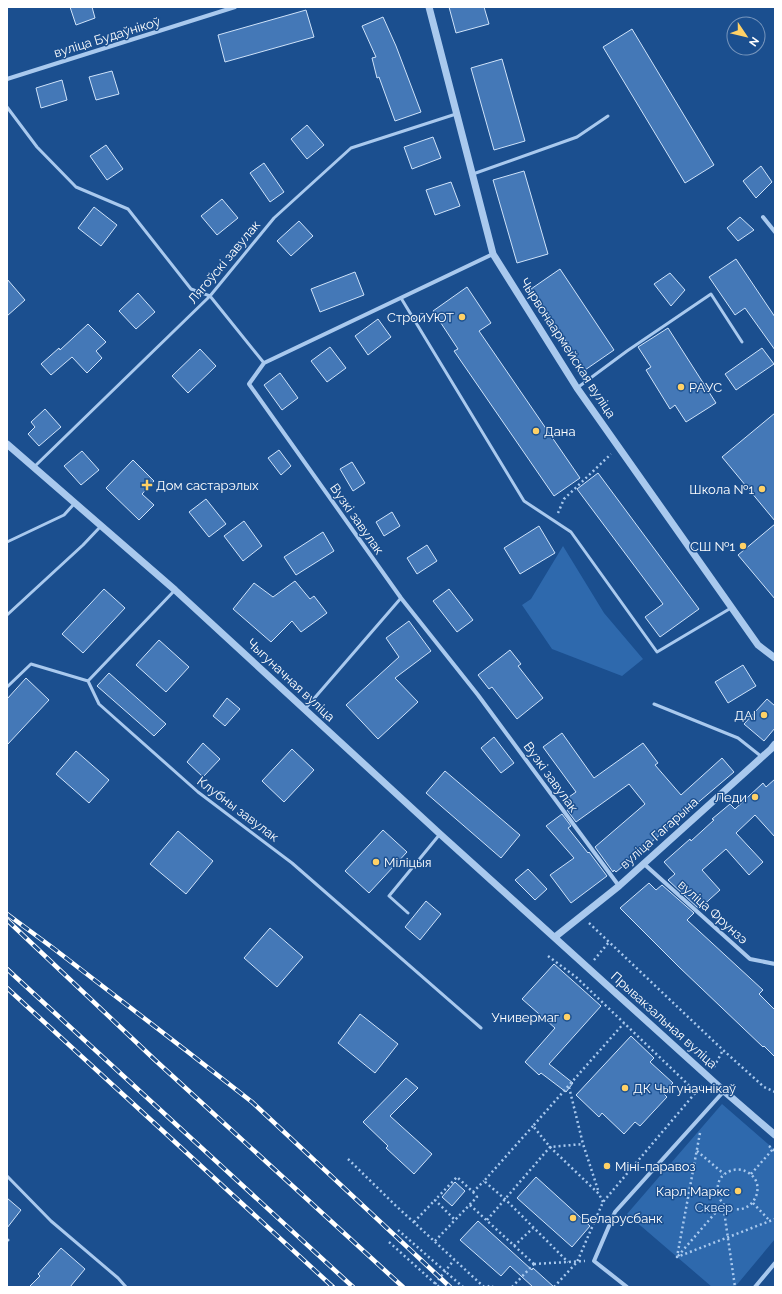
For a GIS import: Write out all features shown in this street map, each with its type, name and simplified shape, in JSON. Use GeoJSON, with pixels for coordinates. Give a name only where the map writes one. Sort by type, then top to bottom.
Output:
{"type":"FeatureCollection","features":[{"type":"Feature","properties":{"kind":"street","name":"вуліца Будаўнікоў"},"geometry":{"type":"LineString","coordinates":[[7,79],[235,7]]}},
{"type":"Feature","properties":{"kind":"street","name":"Чырвонаармейская вуліца"},"geometry":{"type":"LineString","coordinates":[[429,7],[493,254],[577,388],[618,447],[758,646],[775,658]]}},
{"type":"Feature","properties":{"kind":"street"},"geometry":{"type":"LineString","coordinates":[[763,218],[775,232]]}},
{"type":"Feature","properties":{"kind":"street","name":"Вузкі завулак"},"geometry":{"type":"LineString","coordinates":[[493,254],[264,364],[249,384],[400,598],[478,695],[619,886]]}},
{"type":"Feature","properties":{"kind":"street","name":"Чыгуначная вуліца"},"geometry":{"type":"LineString","coordinates":[[7,444],[175,590],[555,938]]}},
{"type":"Feature","properties":{"kind":"street","name":"вуліца Гагарына"},"geometry":{"type":"LineString","coordinates":[[555,938],[619,886],[775,744]]}},
{"type":"Feature","properties":{"kind":"street","name":"вуліца Фрунзэ"},"geometry":{"type":"LineString","coordinates":[[643,863],[750,959],[775,964]]}},
{"type":"Feature","properties":{"kind":"street","name":"Прывакзальная вуліца"},"geometry":{"type":"LineString","coordinates":[[555,938],[724,1091],[775,1135]]}},
{"type":"Feature","properties":{"kind":"street"},"geometry":{"type":"LineString","coordinates":[[627,1287],[594,1261],[615,1212],[724,1091]]}},
{"type":"Feature","properties":{"kind":"street"},"geometry":{"type":"LineString","coordinates":[[755,1287],[775,1263]]}},
{"type":"Feature","properties":{"kind":"lane"},"geometry":{"type":"LineString","coordinates":[[7,107],[37,147],[76,187],[128,209],[191,289],[210,296],[264,364]]}},
{"type":"Feature","properties":{"kind":"lane","name":"Лягоўскі завулак"},"geometry":{"type":"LineString","coordinates":[[34,467],[210,296],[274,218],[351,148],[456,114]]}},
{"type":"Feature","properties":{"kind":"lane"},"geometry":{"type":"LineString","coordinates":[[472,174],[577,137],[608,116]]}},
{"type":"Feature","properties":{"kind":"lane"},"geometry":{"type":"LineString","coordinates":[[577,388],[711,294],[742,342]]}},
{"type":"Feature","properties":{"kind":"lane"},"geometry":{"type":"LineString","coordinates":[[401,298],[524,501],[571,532],[657,652],[731,608]]}},
{"type":"Feature","properties":{"kind":"lane"},"geometry":{"type":"LineString","coordinates":[[7,542],[64,515],[75,502]]}},
{"type":"Feature","properties":{"kind":"lane"},"geometry":{"type":"LineString","coordinates":[[7,615],[83,545],[101,526]]}},
{"type":"Feature","properties":{"kind":"lane"},"geometry":{"type":"LineString","coordinates":[[7,687],[31,664],[88,681],[175,590]]}},
{"type":"Feature","properties":{"kind":"lane"},"geometry":{"type":"LineString","coordinates":[[305,710],[400,598]]}},
{"type":"Feature","properties":{"kind":"lane","name":"Клубны завулак"},"geometry":{"type":"LineString","coordinates":[[88,681],[99,704],[198,792],[292,863],[481,1028]]}},
{"type":"Feature","properties":{"kind":"lane"},"geometry":{"type":"LineString","coordinates":[[654,704],[738,738],[762,757]]}},
{"type":"Feature","properties":{"kind":"lane"},"geometry":{"type":"LineString","coordinates":[[408,913],[389,896],[440,834]]}},
{"type":"Feature","properties":{"kind":"lane"},"geometry":{"type":"LineString","coordinates":[[7,1176],[52,1221],[118,1278],[126,1287]]}},
{"type":"Feature","properties":{"kind":"path"},"geometry":{"type":"LineString","coordinates":[[555,521],[564,499],[618,447]]}},
{"type":"Feature","properties":{"kind":"path"},"geometry":{"type":"LineString","coordinates":[[582,916],[723,1050],[764,1087],[775,1092]]}},
{"type":"Feature","properties":{"kind":"path"},"geometry":{"type":"LineString","coordinates":[[548,956],[576,977],[696,1092]]}},
{"type":"Feature","properties":{"kind":"path"},"geometry":{"type":"LineString","coordinates":[[473,1192],[569,1087],[624,1023]]}},
{"type":"Feature","properties":{"kind":"path"},"geometry":{"type":"LineString","coordinates":[[554,1287],[577,1262],[603,1202],[709,1077],[723,1050]]}},
{"type":"Feature","properties":{"kind":"path"},"geometry":{"type":"LineString","coordinates":[[569,1087],[583,1144],[603,1202]]}},
{"type":"Feature","properties":{"kind":"path"},"geometry":{"type":"LineString","coordinates":[[533,1126],[550,1146],[599,1194]]}},
{"type":"Feature","properties":{"kind":"path"},"geometry":{"type":"LineString","coordinates":[[677,1257],[701,1132]]}},
{"type":"Feature","properties":{"kind":"path"},"geometry":{"type":"LineString","coordinates":[[487,1220],[550,1146],[583,1144]]}},
{"type":"Feature","properties":{"kind":"path"},"geometry":{"type":"LineString","coordinates":[[751,1174],[774,1150]]}},
{"type":"Feature","properties":{"kind":"path"},"geometry":{"type":"LineString","coordinates":[[697,1151],[724,1174]]}},
{"type":"Feature","properties":{"kind":"path"},"geometry":{"type":"LineString","coordinates":[[348,1159],[484,1287]]}},
{"type":"Feature","properties":{"kind":"path"},"geometry":{"type":"LineString","coordinates":[[736,1169],[743,1170],[751,1174],[757,1184],[758,1190],[753,1202],[742,1209],[735,1210],[723,1204],[719,1199],[717,1192],[720,1179],[724,1174],[736,1169]]}},
{"type":"Feature","properties":{"kind":"path"},"geometry":{"type":"LineString","coordinates":[[414,1222],[457,1177],[478,1197],[435,1241]]}},
{"type":"Feature","properties":{"kind":"path"},"geometry":{"type":"LineString","coordinates":[[484,1181],[568,1262]]}},
{"type":"Feature","properties":{"kind":"path"},"geometry":{"type":"LineString","coordinates":[[435,1200],[455,1220]]}},
{"type":"Feature","properties":{"kind":"path"},"geometry":{"type":"LineString","coordinates":[[753,1202],[770,1221]]}},
{"type":"Feature","properties":{"kind":"path"},"geometry":{"type":"LineString","coordinates":[[677,1257],[723,1204]]}},
{"type":"Feature","properties":{"kind":"path"},"geometry":{"type":"LineString","coordinates":[[723,1204],[735,1287]]}},
{"type":"Feature","properties":{"kind":"path"},"geometry":{"type":"LineString","coordinates":[[470,1205],[534,1264]]}},
{"type":"Feature","properties":{"kind":"path"},"geometry":{"type":"LineString","coordinates":[[677,1257],[775,1219]]}},
{"type":"Feature","properties":{"kind":"path"},"geometry":{"type":"LineString","coordinates":[[514,1246],[533,1228]]}},
{"type":"Feature","properties":{"kind":"path"},"geometry":{"type":"LineString","coordinates":[[398,1230],[463,1287]]}},
{"type":"Feature","properties":{"kind":"path"},"geometry":{"type":"LineString","coordinates":[[389,1242],[439,1287]]}},
{"type":"Feature","properties":{"kind":"path"},"geometry":{"type":"LineString","coordinates":[[435,1284],[454,1260]]}},
{"type":"Feature","properties":{"kind":"path"},"geometry":{"type":"LineString","coordinates":[[512,1287],[534,1264],[594,1261]]}},
{"type":"Feature","properties":{"kind":"green space"},"geometry":{"type":"Polygon","coordinates":[[[563,546],[604,613],[643,659],[622,676],[552,649],[522,605],[531,599],[563,546]]]}},
{"type":"Feature","properties":{"kind":"green space","name":"Сквер"},"geometry":{"type":"Polygon","coordinates":[[[722,1104],[775,1150],[775,1239],[735,1287],[712,1287],[627,1214],[722,1104]]]}},
{"type":"Feature","properties":{"kind":"building"},"geometry":{"type":"Polygon","coordinates":[[[70,7],[92,7],[95,18],[76,25],[70,7]]]}},
{"type":"Feature","properties":{"kind":"building"},"geometry":{"type":"Polygon","coordinates":[[[449,7],[484,7],[489,24],[456,33],[449,7]]]}},
{"type":"Feature","properties":{"kind":"building"},"geometry":{"type":"Polygon","coordinates":[[[306,10],[314,37],[225,62],[218,35],[306,10]]]}},
{"type":"Feature","properties":{"kind":"building"},"geometry":{"type":"Polygon","coordinates":[[[383,17],[396,46],[421,112],[395,121],[379,77],[377,78],[372,58],[376,57],[362,26],[383,17]]]}},
{"type":"Feature","properties":{"kind":"building"},"geometry":{"type":"Polygon","coordinates":[[[632,29],[714,165],[685,183],[603,47],[632,29]]]}},
{"type":"Feature","properties":{"kind":"building"},"geometry":{"type":"Polygon","coordinates":[[[502,59],[525,141],[494,150],[471,68],[502,59]]]}},
{"type":"Feature","properties":{"kind":"building"},"geometry":{"type":"Polygon","coordinates":[[[112,71],[119,94],[96,100],[89,77],[112,71]]]}},
{"type":"Feature","properties":{"kind":"building"},"geometry":{"type":"Polygon","coordinates":[[[62,80],[67,100],[41,108],[36,88],[62,80]]]}},
{"type":"Feature","properties":{"kind":"building"},"geometry":{"type":"Polygon","coordinates":[[[307,125],[324,145],[307,159],[291,139],[307,125]]]}},
{"type":"Feature","properties":{"kind":"building"},"geometry":{"type":"Polygon","coordinates":[[[433,137],[441,158],[412,169],[404,147],[433,137]]]}},
{"type":"Feature","properties":{"kind":"building"},"geometry":{"type":"Polygon","coordinates":[[[106,145],[123,169],[107,180],[90,156],[106,145]]]}},
{"type":"Feature","properties":{"kind":"building"},"geometry":{"type":"Polygon","coordinates":[[[264,163],[284,192],[270,202],[250,173],[264,163]]]}},
{"type":"Feature","properties":{"kind":"building"},"geometry":{"type":"Polygon","coordinates":[[[761,166],[772,182],[756,198],[743,181],[761,166]]]}},
{"type":"Feature","properties":{"kind":"building"},"geometry":{"type":"Polygon","coordinates":[[[524,171],[548,254],[517,263],[493,180],[524,171]]]}},
{"type":"Feature","properties":{"kind":"building"},"geometry":{"type":"Polygon","coordinates":[[[451,182],[460,206],[435,215],[426,190],[451,182]]]}},
{"type":"Feature","properties":{"kind":"building"},"geometry":{"type":"Polygon","coordinates":[[[222,199],[238,218],[217,235],[201,216],[222,199]]]}},
{"type":"Feature","properties":{"kind":"building"},"geometry":{"type":"Polygon","coordinates":[[[94,207],[117,225],[101,246],[78,228],[94,207]]]}},
{"type":"Feature","properties":{"kind":"building"},"geometry":{"type":"Polygon","coordinates":[[[740,217],[754,230],[738,241],[727,228],[740,217]]]}},
{"type":"Feature","properties":{"kind":"building"},"geometry":{"type":"Polygon","coordinates":[[[299,221],[313,236],[291,256],[277,241],[299,221]]]}},
{"type":"Feature","properties":{"kind":"building"},"geometry":{"type":"Polygon","coordinates":[[[736,259],[775,317],[775,350],[745,308],[735,315],[709,277],[736,259]]]}},
{"type":"Feature","properties":{"kind":"building"},"geometry":{"type":"Polygon","coordinates":[[[560,269],[614,350],[585,370],[531,289],[560,269]]]}},
{"type":"Feature","properties":{"kind":"building"},"geometry":{"type":"Polygon","coordinates":[[[355,272],[364,295],[320,312],[311,289],[355,272]]]}},
{"type":"Feature","properties":{"kind":"building"},"geometry":{"type":"Polygon","coordinates":[[[670,273],[685,290],[671,306],[654,284],[670,273]]]}},
{"type":"Feature","properties":{"kind":"building"},"geometry":{"type":"Polygon","coordinates":[[[7,279],[25,300],[7,316],[7,279]]]}},
{"type":"Feature","properties":{"kind":"building"},"geometry":{"type":"Polygon","coordinates":[[[467,287],[491,323],[479,331],[580,478],[554,496],[454,351],[458,349],[433,311],[467,287]]]}},
{"type":"Feature","properties":{"kind":"building"},"geometry":{"type":"Polygon","coordinates":[[[138,293],[155,312],[136,329],[119,311],[138,293]]]}},
{"type":"Feature","properties":{"kind":"building"},"geometry":{"type":"Polygon","coordinates":[[[378,319],[391,337],[368,355],[355,336],[378,319]]]}},
{"type":"Feature","properties":{"kind":"building"},"geometry":{"type":"Polygon","coordinates":[[[88,324],[106,342],[96,351],[102,358],[87,373],[72,357],[51,375],[41,364],[59,348],[60,350],[88,324]]]}},
{"type":"Feature","properties":{"kind":"building","name":"РАУС"},"geometry":{"type":"Polygon","coordinates":[[[668,328],[716,403],[686,422],[675,405],[670,409],[646,370],[651,367],[638,347],[668,328]]]}},
{"type":"Feature","properties":{"kind":"building"},"geometry":{"type":"Polygon","coordinates":[[[330,347],[346,368],[327,382],[311,361],[330,347]]]}},
{"type":"Feature","properties":{"kind":"building"},"geometry":{"type":"Polygon","coordinates":[[[762,348],[774,364],[736,390],[725,374],[762,348]]]}},
{"type":"Feature","properties":{"kind":"building"},"geometry":{"type":"Polygon","coordinates":[[[200,349],[216,366],[188,393],[172,376],[200,349]]]}},
{"type":"Feature","properties":{"kind":"building"},"geometry":{"type":"Polygon","coordinates":[[[280,373],[298,398],[282,410],[264,385],[280,373]]]}},
{"type":"Feature","properties":{"kind":"building"},"geometry":{"type":"Polygon","coordinates":[[[45,409],[61,427],[39,446],[28,434],[35,427],[31,422],[45,409]]]}},
{"type":"Feature","properties":{"kind":"building","name":"Школа №1"},"geometry":{"type":"Polygon","coordinates":[[[775,413],[775,521],[722,457],[775,413]]]}},
{"type":"Feature","properties":{"kind":"building"},"geometry":{"type":"Polygon","coordinates":[[[279,450],[291,466],[281,475],[268,458],[279,450]]]}},
{"type":"Feature","properties":{"kind":"building"},"geometry":{"type":"Polygon","coordinates":[[[82,451],[99,470],[81,485],[64,466],[82,451]]]}},
{"type":"Feature","properties":{"kind":"building"},"geometry":{"type":"Polygon","coordinates":[[[133,460],[154,481],[142,494],[154,505],[139,520],[106,488],[133,460]]]}},
{"type":"Feature","properties":{"kind":"building"},"geometry":{"type":"Polygon","coordinates":[[[352,462],[365,483],[353,491],[340,469],[352,462]]]}},
{"type":"Feature","properties":{"kind":"building"},"geometry":{"type":"Polygon","coordinates":[[[598,473],[699,609],[660,637],[645,617],[663,604],[577,489],[598,473]]]}},
{"type":"Feature","properties":{"kind":"building"},"geometry":{"type":"Polygon","coordinates":[[[206,499],[226,524],[209,537],[189,512],[206,499]]]}},
{"type":"Feature","properties":{"kind":"building"},"geometry":{"type":"Polygon","coordinates":[[[392,512],[400,526],[384,536],[376,522],[392,512]]]}},
{"type":"Feature","properties":{"kind":"building"},"geometry":{"type":"Polygon","coordinates":[[[244,521],[262,546],[243,561],[224,536],[244,521]]]}},
{"type":"Feature","properties":{"kind":"building","name":"Школа №1"},"geometry":{"type":"Polygon","coordinates":[[[775,524],[775,599],[738,555],[775,524]]]}},
{"type":"Feature","properties":{"kind":"building"},"geometry":{"type":"Polygon","coordinates":[[[539,526],[555,553],[520,574],[504,548],[539,526]]]}},
{"type":"Feature","properties":{"kind":"building"},"geometry":{"type":"Polygon","coordinates":[[[323,532],[334,551],[296,575],[284,557],[323,532]]]}},
{"type":"Feature","properties":{"kind":"building"},"geometry":{"type":"Polygon","coordinates":[[[427,545],[437,561],[417,574],[407,558],[427,545]]]}},
{"type":"Feature","properties":{"kind":"building"},"geometry":{"type":"Polygon","coordinates":[[[295,581],[310,599],[314,596],[327,613],[301,632],[292,621],[271,642],[233,609],[254,583],[273,597],[295,581]]]}},
{"type":"Feature","properties":{"kind":"building"},"geometry":{"type":"Polygon","coordinates":[[[104,589],[125,608],[83,653],[62,634],[104,589]]]}},
{"type":"Feature","properties":{"kind":"building"},"geometry":{"type":"Polygon","coordinates":[[[449,589],[473,620],[457,632],[433,601],[449,589]]]}},
{"type":"Feature","properties":{"kind":"building"},"geometry":{"type":"Polygon","coordinates":[[[409,621],[431,651],[395,678],[418,702],[378,739],[346,705],[399,657],[386,638],[409,621]]]}},
{"type":"Feature","properties":{"kind":"building"},"geometry":{"type":"Polygon","coordinates":[[[159,640],[189,667],[166,692],[136,665],[159,640]]]}},
{"type":"Feature","properties":{"kind":"building"},"geometry":{"type":"Polygon","coordinates":[[[510,650],[521,664],[518,666],[543,698],[517,719],[492,687],[489,689],[478,675],[510,650]]]}},
{"type":"Feature","properties":{"kind":"building"},"geometry":{"type":"Polygon","coordinates":[[[743,665],[756,686],[728,703],[715,682],[743,665]]]}},
{"type":"Feature","properties":{"kind":"building"},"geometry":{"type":"Polygon","coordinates":[[[109,673],[166,724],[154,736],[97,686],[109,673]]]}},
{"type":"Feature","properties":{"kind":"building"},"geometry":{"type":"Polygon","coordinates":[[[26,678],[49,700],[7,745],[7,699],[26,678]]]}},
{"type":"Feature","properties":{"kind":"building"},"geometry":{"type":"Polygon","coordinates":[[[227,698],[240,709],[225,726],[213,716],[227,698]]]}},
{"type":"Feature","properties":{"kind":"building","name":"ДАІ"},"geometry":{"type":"Polygon","coordinates":[[[767,699],[775,706],[775,728],[764,741],[744,724],[767,699]]]}},
{"type":"Feature","properties":{"kind":"building"},"geometry":{"type":"Polygon","coordinates":[[[562,733],[594,778],[643,743],[658,763],[655,765],[681,795],[722,758],[734,772],[616,872],[614,870],[613,872],[595,847],[645,804],[629,784],[576,822],[567,810],[571,806],[566,799],[576,792],[543,747],[562,733]]]}},
{"type":"Feature","properties":{"kind":"building"},"geometry":{"type":"Polygon","coordinates":[[[494,737],[514,763],[501,773],[481,748],[494,737]]]}},
{"type":"Feature","properties":{"kind":"building"},"geometry":{"type":"Polygon","coordinates":[[[203,743],[220,759],[203,777],[187,762],[203,743]]]}},
{"type":"Feature","properties":{"kind":"building"},"geometry":{"type":"Polygon","coordinates":[[[292,749],[314,770],[284,802],[262,781],[292,749]]]}},
{"type":"Feature","properties":{"kind":"building"},"geometry":{"type":"Polygon","coordinates":[[[76,751],[109,780],[89,803],[56,774],[76,751]]]}},
{"type":"Feature","properties":{"kind":"building"},"geometry":{"type":"Polygon","coordinates":[[[445,771],[520,835],[501,858],[426,793],[445,771]]]}},
{"type":"Feature","properties":{"kind":"building"},"geometry":{"type":"Polygon","coordinates":[[[775,779],[775,837],[755,815],[736,833],[763,862],[749,875],[726,849],[702,870],[720,890],[699,909],[668,880],[675,874],[664,862],[690,839],[691,841],[714,820],[712,819],[730,804],[735,809],[763,783],[766,787],[775,779]]]}},
{"type":"Feature","properties":{"kind":"building"},"geometry":{"type":"Polygon","coordinates":[[[562,814],[571,826],[568,828],[607,876],[571,903],[550,875],[574,858],[546,826],[562,814]]]}},
{"type":"Feature","properties":{"kind":"building","name":"Міліцыя"},"geometry":{"type":"Polygon","coordinates":[[[383,830],[407,852],[369,893],[345,871],[383,830]]]}},
{"type":"Feature","properties":{"kind":"building"},"geometry":{"type":"Polygon","coordinates":[[[178,831],[213,861],[186,894],[150,864],[178,831]]]}},
{"type":"Feature","properties":{"kind":"building"},"geometry":{"type":"Polygon","coordinates":[[[528,869],[547,889],[535,900],[515,880],[528,869]]]}},
{"type":"Feature","properties":{"kind":"building"},"geometry":{"type":"Polygon","coordinates":[[[649,883],[656,890],[662,885],[694,913],[687,920],[763,990],[759,994],[775,1010],[775,1057],[679,967],[620,908],[649,883]]]}},
{"type":"Feature","properties":{"kind":"building"},"geometry":{"type":"Polygon","coordinates":[[[426,901],[441,914],[420,940],[405,927],[426,901]]]}},
{"type":"Feature","properties":{"kind":"building"},"geometry":{"type":"Polygon","coordinates":[[[270,928],[303,957],[277,987],[244,958],[270,928]]]}},
{"type":"Feature","properties":{"kind":"building","name":"Универмаг"},"geometry":{"type":"Polygon","coordinates":[[[554,964],[601,1006],[549,1064],[573,1083],[566,1092],[541,1073],[539,1075],[525,1062],[555,1028],[522,999],[554,964]]]}},
{"type":"Feature","properties":{"kind":"building"},"geometry":{"type":"Polygon","coordinates":[[[360,1014],[398,1044],[375,1073],[338,1043],[360,1014]]]}},
{"type":"Feature","properties":{"kind":"building","name":"ДК Чыгуначнікаў"},"geometry":{"type":"Polygon","coordinates":[[[631,1036],[654,1058],[650,1062],[673,1083],[663,1093],[667,1097],[640,1126],[635,1122],[624,1134],[602,1113],[599,1117],[576,1095],[631,1036]]]}},
{"type":"Feature","properties":{"kind":"building"},"geometry":{"type":"Polygon","coordinates":[[[406,1078],[418,1088],[390,1116],[432,1154],[414,1174],[386,1148],[388,1146],[363,1122],[406,1078]]]}},
{"type":"Feature","properties":{"kind":"building"},"geometry":{"type":"Polygon","coordinates":[[[536,1177],[590,1226],[572,1247],[517,1198],[536,1177]]]}},
{"type":"Feature","properties":{"kind":"building"},"geometry":{"type":"Polygon","coordinates":[[[455,1182],[465,1191],[452,1206],[442,1197],[455,1182]]]}},
{"type":"Feature","properties":{"kind":"building"},"geometry":{"type":"Polygon","coordinates":[[[7,1198],[21,1210],[7,1228],[7,1198]]]}},
{"type":"Feature","properties":{"kind":"building"},"geometry":{"type":"Polygon","coordinates":[[[478,1221],[532,1270],[533,1268],[554,1287],[533,1287],[510,1266],[501,1276],[460,1240],[478,1221]]]}},
{"type":"Feature","properties":{"kind":"building"},"geometry":{"type":"Polygon","coordinates":[[[61,1248],[85,1269],[70,1287],[29,1287],[40,1276],[38,1274],[61,1248]]]}},
{"type":"Feature","properties":{"kind":"railway"},"geometry":{"type":"LineString","coordinates":[[7,914],[252,1102],[450,1287]]}},
{"type":"Feature","properties":{"kind":"railway"},"geometry":{"type":"LineString","coordinates":[[7,920],[155,1060],[403,1287]]}},
{"type":"Feature","properties":{"kind":"railway"},"geometry":{"type":"LineString","coordinates":[[7,969],[353,1287]]}},
{"type":"Feature","properties":{"kind":"railway"},"geometry":{"type":"LineString","coordinates":[[7,988],[333,1287]]}},
{"type":"Feature","properties":{"kind":"place","name":"СтройУЮТ"},"geometry":{"type":"Point","coordinates":[462,317]}},
{"type":"Feature","properties":{"kind":"place","name":"РАУС"},"geometry":{"type":"Point","coordinates":[681,387]}},
{"type":"Feature","properties":{"kind":"place","name":"Дана"},"geometry":{"type":"Point","coordinates":[536,431]}},
{"type":"Feature","properties":{"kind":"place","name":"Дом састарэлых"},"geometry":{"type":"Point","coordinates":[147,485]}},
{"type":"Feature","properties":{"kind":"place","name":"Школа №1"},"geometry":{"type":"Point","coordinates":[762,489]}},
{"type":"Feature","properties":{"kind":"place","name":"СШ №1"},"geometry":{"type":"Point","coordinates":[743,546]}},
{"type":"Feature","properties":{"kind":"place","name":"ДАІ"},"geometry":{"type":"Point","coordinates":[764,715]}},
{"type":"Feature","properties":{"kind":"place","name":"Леди"},"geometry":{"type":"Point","coordinates":[755,797]}},
{"type":"Feature","properties":{"kind":"place","name":"Міліцыя"},"geometry":{"type":"Point","coordinates":[376,862]}},
{"type":"Feature","properties":{"kind":"place","name":"Универмаг"},"geometry":{"type":"Point","coordinates":[567,1017]}},
{"type":"Feature","properties":{"kind":"place","name":"ДК Чыгуначнікаў"},"geometry":{"type":"Point","coordinates":[625,1088]}},
{"type":"Feature","properties":{"kind":"place","name":"Міні-паравоз"},"geometry":{"type":"Point","coordinates":[607,1166]}},
{"type":"Feature","properties":{"kind":"place","name":"Карл Маркс"},"geometry":{"type":"Point","coordinates":[738,1191]}},
{"type":"Feature","properties":{"kind":"place","name":"Беларусбанк"},"geometry":{"type":"Point","coordinates":[573,1218]}}]}
